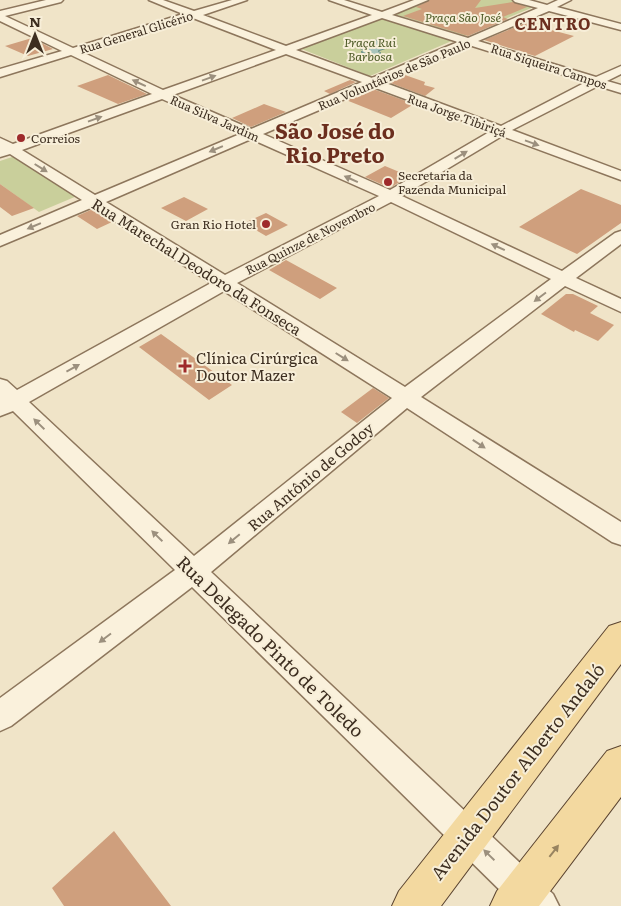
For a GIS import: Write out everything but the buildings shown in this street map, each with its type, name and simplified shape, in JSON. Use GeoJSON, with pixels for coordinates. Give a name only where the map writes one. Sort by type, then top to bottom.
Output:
{"type":"FeatureCollection","features":[{"type":"Feature","properties":{"kind":"main road","name":"Avenida Doutor Alberto Andaló"},"geometry":{"type":"LineString","coordinates":[[414,906],[621,637]]}},
{"type":"Feature","properties":{"kind":"main road"},"geometry":{"type":"LineString","coordinates":[[526,900],[621,765]]}},
{"type":"Feature","properties":{"kind":"street"},"geometry":{"type":"LineString","coordinates":[[0,15],[58,0]]}},
{"type":"Feature","properties":{"kind":"street","name":"Rua Jorge Tibiriçá"},"geometry":{"type":"LineString","coordinates":[[154,0],[621,176]]}},
{"type":"Feature","properties":{"kind":"street","name":"Rua General Glicério"},"geometry":{"type":"LineString","coordinates":[[0,73],[242,0]]}},
{"type":"Feature","properties":{"kind":"street","name":"Rua Siqueira Campos"},"geometry":{"type":"LineString","coordinates":[[334,0],[621,89]]}},
{"type":"Feature","properties":{"kind":"street"},"geometry":{"type":"LineString","coordinates":[[4,148],[163,95],[423,0]]}},
{"type":"Feature","properties":{"kind":"street"},"geometry":{"type":"LineString","coordinates":[[518,0],[621,27]]}},
{"type":"Feature","properties":{"kind":"street","name":"Rua Voluntários de São Paulo"},"geometry":{"type":"LineString","coordinates":[[0,241],[566,0]]}},
{"type":"Feature","properties":{"kind":"street","name":"Rua Silva Jardim"},"geometry":{"type":"LineString","coordinates":[[0,15],[71,52],[251,135],[391,196],[621,306]]}},
{"type":"Feature","properties":{"kind":"street","name":"Rua Quinze de Novembro"},"geometry":{"type":"LineString","coordinates":[[5,398],[391,196],[501,132],[621,69]]}},
{"type":"Feature","properties":{"kind":"street","name":"Rua Marechal Deodoro da Fonseca"},"geometry":{"type":"LineString","coordinates":[[4,148],[93,201],[406,396],[621,535]]}},
{"type":"Feature","properties":{"kind":"street","name":"Rua Antônio de Godoy"},"geometry":{"type":"LineString","coordinates":[[0,716],[194,571],[406,396],[621,236]]}},
{"type":"Feature","properties":{"kind":"street","name":"Rua Delegado Pinto de Toledo"},"geometry":{"type":"LineString","coordinates":[[5,398],[194,571],[468,835],[526,900]]}},
{"type":"Feature","properties":{"kind":"green space","name":"Praça São José"},"geometry":{"type":"Polygon","coordinates":[[[430,0],[513,0],[536,6],[465,36],[394,14],[430,0]]]}},
{"type":"Feature","properties":{"kind":"green space","name":"Praça Rui Barbosa"},"geometry":{"type":"Polygon","coordinates":[[[383,18],[454,40],[370,76],[299,48],[383,18]]]}},
{"type":"Feature","properties":{"kind":"green space"},"geometry":{"type":"Polygon","coordinates":[[[15,156],[77,196],[39,212],[0,184],[0,161],[15,156]]]}},
{"type":"Feature","properties":{"kind":"water"},"geometry":{"type":"Polygon","coordinates":[[[376,40],[393,46],[378,51],[381,53],[372,56],[361,52],[364,50],[356,47],[376,40]]]}},
{"type":"Feature","properties":{"kind":"place","name":"Correios"},"geometry":{"type":"Point","coordinates":[21,138]}},
{"type":"Feature","properties":{"kind":"place","name":"Secretaria da Fazenda Municipal"},"geometry":{"type":"Point","coordinates":[388,182]}},
{"type":"Feature","properties":{"kind":"place","name":"Gran Rio Hotel"},"geometry":{"type":"Point","coordinates":[266,224]}},
{"type":"Feature","properties":{"kind":"place","name":"Clínica Cirúrgica Doutor Mazer"},"geometry":{"type":"Point","coordinates":[185,366]}},
{"type":"Feature","properties":{"kind":"district","name":"CENTRO"},"geometry":{"type":"Point","coordinates":[553,23]}},
{"type":"Feature","properties":{"kind":"district","name":"São José do Rio Preto"},"geometry":{"type":"Point","coordinates":[335,141]}}]}
